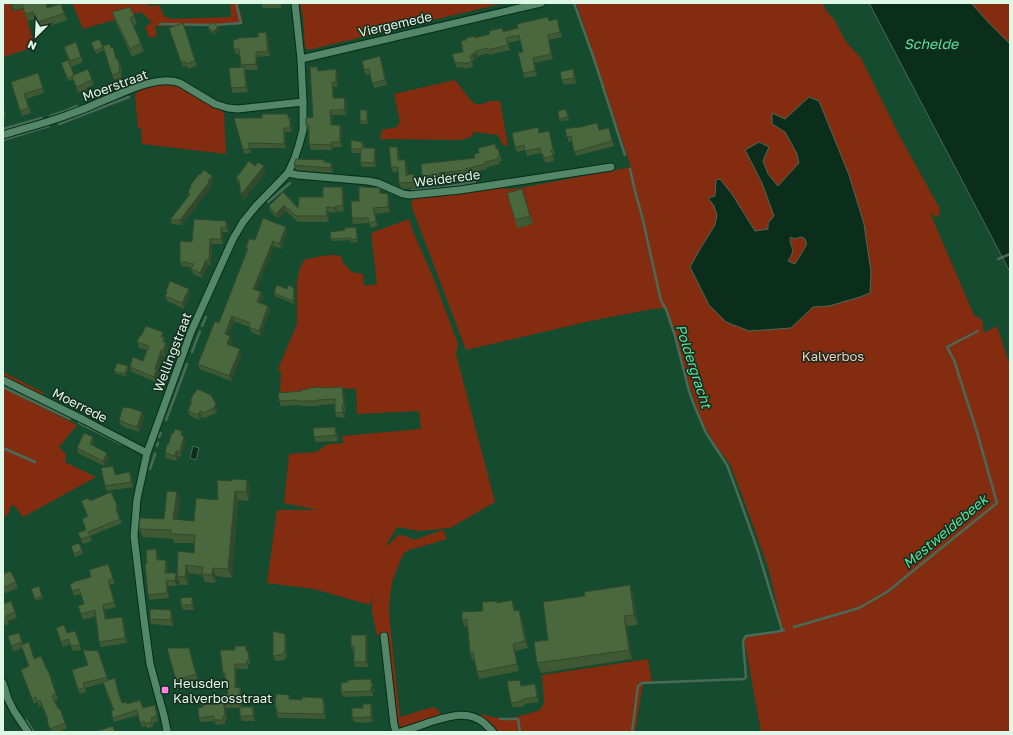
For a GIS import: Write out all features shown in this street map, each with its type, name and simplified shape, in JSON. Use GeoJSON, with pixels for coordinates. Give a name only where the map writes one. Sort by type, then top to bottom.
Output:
{"type":"FeatureCollection","features":[{"type":"Feature","properties":{"kind":"street","name":"Wellingstraat"},"geometry":{"type":"LineString","coordinates":[[166,732],[167,730],[164,716],[150,664],[144,620],[134,536],[137,499],[146,453],[191,332],[218,272],[243,222],[256,206],[288,174],[299,145],[303,130],[303,102],[301,58],[295,3]]}},
{"type":"Feature","properties":{"kind":"street","name":"Viergemede"},"geometry":{"type":"LineString","coordinates":[[301,58],[541,4]]}},
{"type":"Feature","properties":{"kind":"street","name":"Moerstraat"},"geometry":{"type":"LineString","coordinates":[[3,135],[60,118],[137,87],[154,82],[175,81],[215,104],[228,108],[238,109],[303,102]]}},
{"type":"Feature","properties":{"kind":"street","name":"Weiderede"},"geometry":{"type":"LineString","coordinates":[[288,174],[368,181],[378,183],[403,194],[410,195],[460,190],[611,167]]}},
{"type":"Feature","properties":{"kind":"street","name":"Moerrede"},"geometry":{"type":"LineString","coordinates":[[3,380],[84,420],[146,453]]}},
{"type":"Feature","properties":{"kind":"street"},"geometry":{"type":"LineString","coordinates":[[384,636],[396,732]]}},
{"type":"Feature","properties":{"kind":"street"},"geometry":{"type":"LineString","coordinates":[[3,683],[14,711],[28,732]]}},
{"type":"Feature","properties":{"kind":"street"},"geometry":{"type":"LineString","coordinates":[[400,732],[448,717],[461,715],[479,719],[493,732]]}},
{"type":"Feature","properties":{"kind":"green space"},"geometry":{"type":"Polygon","coordinates":[[[3,3],[10,3],[13,11],[24,9],[35,47],[3,57],[3,3]]]}},
{"type":"Feature","properties":{"kind":"green space"},"geometry":{"type":"Polygon","coordinates":[[[72,3],[147,3],[148,6],[159,5],[164,16],[171,19],[231,17],[230,3],[238,3],[243,23],[155,26],[157,36],[150,38],[145,27],[152,22],[141,12],[83,29],[72,3]]]}},
{"type":"Feature","properties":{"kind":"green space"},"geometry":{"type":"Polygon","coordinates":[[[300,3],[504,3],[308,50],[305,48],[303,18],[300,3]]]}},
{"type":"Feature","properties":{"kind":"green space","name":"Kalverbos"},"geometry":{"type":"Polygon","coordinates":[[[567,3],[823,3],[826,11],[834,19],[846,42],[861,58],[899,135],[940,209],[938,218],[930,213],[974,315],[982,320],[984,333],[997,326],[1010,366],[1010,732],[761,732],[744,638],[782,630],[778,608],[768,567],[730,464],[716,446],[703,424],[694,400],[680,358],[667,308],[652,309],[590,321],[466,350],[413,210],[411,204],[414,198],[433,197],[502,187],[507,189],[520,188],[631,167],[577,5],[567,3]]]}},
{"type":"Feature","properties":{"kind":"green space"},"geometry":{"type":"Polygon","coordinates":[[[971,3],[1010,3],[1010,44],[989,23],[971,3]]]}},
{"type":"Feature","properties":{"kind":"green space"},"geometry":{"type":"Polygon","coordinates":[[[455,80],[475,104],[500,101],[508,146],[503,145],[498,135],[474,132],[471,137],[460,140],[380,139],[382,130],[397,127],[400,121],[394,94],[455,80]]]}},
{"type":"Feature","properties":{"kind":"green space"},"geometry":{"type":"Polygon","coordinates":[[[171,84],[179,85],[210,105],[224,112],[226,154],[142,144],[141,128],[138,128],[135,94],[147,87],[171,84]]]}},
{"type":"Feature","properties":{"kind":"green space"},"geometry":{"type":"Polygon","coordinates":[[[409,219],[458,344],[456,354],[495,502],[450,528],[419,531],[397,527],[385,547],[400,535],[414,540],[443,530],[447,539],[409,550],[403,554],[393,579],[389,612],[400,717],[433,707],[438,710],[442,716],[400,729],[387,635],[377,635],[372,612],[372,597],[370,605],[314,589],[267,583],[277,510],[318,510],[284,503],[289,454],[316,452],[328,444],[344,443],[342,436],[421,429],[419,411],[357,414],[356,389],[314,387],[301,393],[280,392],[281,372],[278,369],[297,324],[297,281],[300,268],[304,260],[327,255],[341,256],[343,263],[352,272],[363,274],[364,286],[377,284],[371,233],[409,219]]]}},
{"type":"Feature","properties":{"kind":"green space"},"geometry":{"type":"Polygon","coordinates":[[[3,372],[44,393],[43,396],[3,376],[3,372]]]}},
{"type":"Feature","properties":{"kind":"green space"},"geometry":{"type":"Polygon","coordinates":[[[3,388],[77,425],[59,447],[66,454],[65,462],[96,477],[23,517],[14,505],[10,507],[9,512],[3,519],[3,388]]]}},
{"type":"Feature","properties":{"kind":"green space"},"geometry":{"type":"Polygon","coordinates":[[[648,659],[652,683],[643,683],[635,732],[498,732],[492,724],[481,717],[481,714],[497,718],[511,718],[540,710],[544,703],[542,675],[648,659]]]}},
{"type":"Feature","properties":{"kind":"water","name":"Schelde"},"geometry":{"type":"Polygon","coordinates":[[[869,3],[971,3],[1010,44],[1010,272],[869,3]]]}},
{"type":"Feature","properties":{"kind":"water"},"geometry":{"type":"Polygon","coordinates":[[[809,97],[819,101],[849,175],[864,224],[871,272],[870,293],[829,306],[813,307],[791,328],[749,331],[726,322],[709,305],[690,267],[715,225],[717,215],[714,206],[708,198],[715,196],[716,180],[720,179],[732,194],[755,231],[768,229],[768,223],[774,216],[762,183],[745,150],[759,142],[769,147],[763,161],[768,174],[778,186],[799,163],[797,154],[785,132],[772,124],[772,113],[785,119],[809,97]],[[792,237],[790,238],[793,251],[788,261],[795,264],[806,246],[806,241],[801,237],[794,239],[792,237]]]}},
{"type":"Feature","properties":{"kind":"water"},"geometry":{"type":"Polygon","coordinates":[[[193,446],[199,448],[196,460],[190,458],[193,446]]]}},
{"type":"Feature","properties":{"kind":"building"},"geometry":{"type":"Polygon","coordinates":[[[22,3],[46,3],[47,8],[61,4],[64,13],[36,23],[33,12],[25,14],[22,3]]]}},
{"type":"Feature","properties":{"kind":"building"},"geometry":{"type":"Polygon","coordinates":[[[130,7],[134,16],[130,18],[141,43],[130,49],[112,12],[130,7]]]}},
{"type":"Feature","properties":{"kind":"building"},"geometry":{"type":"Polygon","coordinates":[[[548,17],[549,21],[557,19],[560,32],[548,35],[551,54],[533,58],[535,71],[523,73],[518,53],[523,52],[519,35],[506,38],[508,45],[488,50],[487,48],[476,51],[470,56],[472,62],[463,64],[462,62],[455,63],[452,54],[463,52],[461,41],[466,40],[466,38],[475,36],[475,38],[490,34],[489,31],[502,28],[503,32],[518,28],[517,24],[548,17]]]}},
{"type":"Feature","properties":{"kind":"building"},"geometry":{"type":"Polygon","coordinates":[[[213,22],[218,27],[213,32],[208,27],[213,22]]]}},
{"type":"Feature","properties":{"kind":"building"},"geometry":{"type":"Polygon","coordinates":[[[183,23],[195,61],[186,64],[185,61],[181,62],[169,28],[183,23]]]}},
{"type":"Feature","properties":{"kind":"building"},"geometry":{"type":"Polygon","coordinates":[[[266,32],[268,51],[256,52],[256,64],[241,65],[239,49],[234,49],[233,40],[238,38],[258,37],[258,33],[266,32]]]}},
{"type":"Feature","properties":{"kind":"building"},"geometry":{"type":"Polygon","coordinates":[[[99,39],[103,47],[95,51],[91,43],[99,39]]]}},
{"type":"Feature","properties":{"kind":"building"},"geometry":{"type":"Polygon","coordinates":[[[76,42],[81,57],[70,61],[64,47],[76,42]]]}},
{"type":"Feature","properties":{"kind":"building"},"geometry":{"type":"Polygon","coordinates":[[[110,44],[111,48],[113,47],[120,67],[120,72],[112,75],[103,46],[110,44]]]}},
{"type":"Feature","properties":{"kind":"building"},"geometry":{"type":"Polygon","coordinates":[[[380,56],[385,80],[372,83],[369,69],[364,70],[362,61],[380,56]]]}},
{"type":"Feature","properties":{"kind":"building"},"geometry":{"type":"Polygon","coordinates":[[[68,60],[74,75],[68,79],[61,63],[68,60]]]}},
{"type":"Feature","properties":{"kind":"building"},"geometry":{"type":"Polygon","coordinates":[[[244,67],[246,87],[231,88],[229,68],[244,67]]]}},
{"type":"Feature","properties":{"kind":"building"},"geometry":{"type":"Polygon","coordinates":[[[310,67],[317,67],[318,71],[336,69],[336,82],[332,82],[333,98],[345,98],[344,110],[330,110],[331,125],[340,125],[340,142],[331,142],[331,145],[309,144],[309,125],[306,125],[306,118],[313,117],[310,67]]]}},
{"type":"Feature","properties":{"kind":"building"},"geometry":{"type":"Polygon","coordinates":[[[88,69],[92,80],[76,87],[72,76],[88,69]]]}},
{"type":"Feature","properties":{"kind":"building"},"geometry":{"type":"Polygon","coordinates":[[[573,69],[574,78],[562,80],[560,72],[573,69]]]}},
{"type":"Feature","properties":{"kind":"building"},"geometry":{"type":"Polygon","coordinates":[[[38,73],[43,88],[24,94],[29,108],[20,111],[11,82],[38,73]]]}},
{"type":"Feature","properties":{"kind":"building"},"geometry":{"type":"Polygon","coordinates":[[[566,109],[568,117],[559,119],[558,111],[566,109]]]}},
{"type":"Feature","properties":{"kind":"building"},"geometry":{"type":"Polygon","coordinates":[[[360,110],[367,110],[367,121],[360,121],[360,110]]]}},
{"type":"Feature","properties":{"kind":"building"},"geometry":{"type":"Polygon","coordinates":[[[262,114],[288,114],[288,118],[290,118],[290,128],[284,128],[284,144],[249,143],[249,149],[243,150],[234,118],[262,118],[262,114]]]}},
{"type":"Feature","properties":{"kind":"building"},"geometry":{"type":"Polygon","coordinates":[[[597,123],[599,130],[609,128],[612,141],[574,152],[571,136],[567,137],[565,129],[577,128],[597,123]]]}},
{"type":"Feature","properties":{"kind":"building"},"geometry":{"type":"Polygon","coordinates":[[[538,127],[539,133],[549,131],[553,156],[544,158],[543,154],[541,154],[540,148],[525,151],[524,145],[515,147],[512,133],[538,127]]]}},
{"type":"Feature","properties":{"kind":"building"},"geometry":{"type":"Polygon","coordinates":[[[351,140],[362,142],[362,148],[375,148],[374,163],[360,162],[361,149],[351,149],[351,140]]]}},
{"type":"Feature","properties":{"kind":"building"},"geometry":{"type":"Polygon","coordinates":[[[495,144],[500,156],[498,156],[498,159],[485,162],[486,164],[465,169],[466,170],[422,176],[421,164],[475,158],[474,154],[479,153],[478,148],[495,144]]]}},
{"type":"Feature","properties":{"kind":"building"},"geometry":{"type":"Polygon","coordinates":[[[389,147],[397,147],[398,160],[405,160],[406,175],[414,174],[415,182],[399,183],[398,167],[391,167],[389,147]]]}},
{"type":"Feature","properties":{"kind":"building"},"geometry":{"type":"Polygon","coordinates":[[[296,159],[324,160],[324,162],[331,163],[331,168],[294,165],[296,159]]]}},
{"type":"Feature","properties":{"kind":"building"},"geometry":{"type":"Polygon","coordinates":[[[249,161],[255,166],[258,162],[264,166],[241,195],[239,180],[236,178],[249,161]]]}},
{"type":"Feature","properties":{"kind":"building"},"geometry":{"type":"Polygon","coordinates":[[[204,170],[212,176],[208,181],[209,182],[180,220],[170,220],[190,194],[188,192],[191,187],[190,186],[204,170]]]}},
{"type":"Feature","properties":{"kind":"building"},"geometry":{"type":"Polygon","coordinates":[[[323,187],[342,187],[343,206],[336,206],[334,208],[326,207],[327,216],[296,216],[284,205],[276,214],[269,206],[283,192],[298,208],[299,197],[323,197],[323,187]]]}},
{"type":"Feature","properties":{"kind":"building"},"geometry":{"type":"Polygon","coordinates":[[[359,187],[380,188],[380,193],[388,194],[388,207],[373,208],[376,221],[369,223],[368,218],[352,218],[351,201],[359,201],[359,187]]]}},
{"type":"Feature","properties":{"kind":"building"},"geometry":{"type":"Polygon","coordinates":[[[522,189],[530,216],[515,220],[507,193],[522,189]]]}},
{"type":"Feature","properties":{"kind":"building"},"geometry":{"type":"Polygon","coordinates":[[[263,218],[286,227],[279,244],[273,241],[253,289],[261,292],[257,302],[268,306],[259,331],[249,327],[250,323],[232,316],[225,334],[230,336],[227,344],[240,349],[229,376],[198,364],[215,321],[219,323],[248,248],[246,247],[249,239],[255,240],[263,218]]]}},
{"type":"Feature","properties":{"kind":"building"},"geometry":{"type":"Polygon","coordinates":[[[194,219],[226,221],[226,227],[221,227],[221,239],[210,239],[209,260],[206,260],[200,273],[191,269],[194,264],[180,262],[180,241],[192,242],[194,219]]]}},
{"type":"Feature","properties":{"kind":"building"},"geometry":{"type":"Polygon","coordinates":[[[356,227],[357,239],[331,239],[330,232],[356,227]]]}},
{"type":"Feature","properties":{"kind":"building"},"geometry":{"type":"Polygon","coordinates":[[[170,281],[189,289],[182,303],[165,296],[170,281]]]}},
{"type":"Feature","properties":{"kind":"building"},"geometry":{"type":"Polygon","coordinates":[[[277,285],[287,289],[288,285],[294,288],[293,301],[274,293],[277,285]]]}},
{"type":"Feature","properties":{"kind":"building"},"geometry":{"type":"Polygon","coordinates":[[[146,326],[163,332],[161,337],[164,338],[163,342],[166,343],[163,351],[161,350],[154,377],[130,367],[133,357],[143,361],[149,346],[137,342],[146,326]]]}},
{"type":"Feature","properties":{"kind":"building"},"geometry":{"type":"Polygon","coordinates":[[[117,363],[128,366],[125,374],[114,371],[117,363]]]}},
{"type":"Feature","properties":{"kind":"building"},"geometry":{"type":"Polygon","coordinates":[[[320,387],[342,387],[344,406],[342,406],[343,413],[335,412],[335,399],[317,401],[279,401],[278,393],[302,391],[301,390],[320,387]]]}},
{"type":"Feature","properties":{"kind":"building"},"geometry":{"type":"Polygon","coordinates":[[[197,389],[211,395],[216,404],[214,408],[203,413],[200,411],[198,415],[188,411],[192,401],[190,401],[197,389]]]}},
{"type":"Feature","properties":{"kind":"building"},"geometry":{"type":"Polygon","coordinates":[[[123,407],[142,412],[137,427],[119,420],[123,407]]]}},
{"type":"Feature","properties":{"kind":"building"},"geometry":{"type":"Polygon","coordinates":[[[335,427],[336,435],[314,437],[313,428],[335,427]]]}},
{"type":"Feature","properties":{"kind":"building"},"geometry":{"type":"Polygon","coordinates":[[[175,429],[182,431],[181,435],[184,436],[180,452],[176,451],[175,456],[165,453],[167,444],[168,445],[175,429]]]}},
{"type":"Feature","properties":{"kind":"building"},"geometry":{"type":"Polygon","coordinates":[[[84,433],[93,437],[90,444],[107,453],[103,461],[77,448],[84,433]]]}},
{"type":"Feature","properties":{"kind":"building"},"geometry":{"type":"Polygon","coordinates":[[[113,466],[115,475],[130,472],[131,482],[105,486],[101,468],[113,466]]]}},
{"type":"Feature","properties":{"kind":"building"},"geometry":{"type":"Polygon","coordinates":[[[232,479],[247,480],[246,492],[235,491],[228,569],[213,568],[212,575],[202,574],[203,567],[186,565],[185,577],[177,576],[178,551],[194,553],[195,535],[171,534],[171,530],[139,529],[140,518],[164,519],[167,491],[177,492],[173,519],[194,521],[196,498],[218,500],[217,480],[232,481],[232,479]]]}},
{"type":"Feature","properties":{"kind":"building"},"geometry":{"type":"Polygon","coordinates":[[[111,492],[117,505],[116,510],[120,519],[88,532],[90,536],[81,539],[78,533],[86,530],[82,519],[88,516],[81,501],[88,498],[90,501],[111,492]]]}},
{"type":"Feature","properties":{"kind":"building"},"geometry":{"type":"Polygon","coordinates":[[[79,543],[82,550],[74,554],[71,546],[79,543]]]}},
{"type":"Feature","properties":{"kind":"building"},"geometry":{"type":"Polygon","coordinates":[[[156,549],[157,560],[166,560],[165,573],[176,573],[175,581],[166,580],[167,593],[148,595],[145,564],[147,563],[146,550],[156,549]]]}},
{"type":"Feature","properties":{"kind":"building"},"geometry":{"type":"Polygon","coordinates":[[[108,564],[113,578],[108,580],[114,602],[103,605],[105,619],[122,617],[125,638],[99,642],[95,610],[81,614],[78,606],[84,604],[79,589],[72,591],[70,584],[91,577],[89,570],[108,564]]]}},
{"type":"Feature","properties":{"kind":"building"},"geometry":{"type":"Polygon","coordinates":[[[10,571],[16,582],[3,588],[3,574],[10,571]]]}},
{"type":"Feature","properties":{"kind":"building"},"geometry":{"type":"Polygon","coordinates":[[[630,585],[634,615],[624,616],[629,650],[537,663],[534,642],[548,640],[543,602],[585,596],[584,592],[630,585]]]}},
{"type":"Feature","properties":{"kind":"building"},"geometry":{"type":"Polygon","coordinates":[[[39,586],[42,596],[35,599],[31,589],[39,586]]]}},
{"type":"Feature","properties":{"kind":"building"},"geometry":{"type":"Polygon","coordinates":[[[192,597],[192,605],[181,605],[181,598],[192,597]]]}},
{"type":"Feature","properties":{"kind":"building"},"geometry":{"type":"Polygon","coordinates":[[[512,600],[514,611],[519,610],[525,641],[513,644],[517,664],[477,672],[473,652],[470,653],[467,619],[462,620],[462,612],[483,611],[482,602],[497,601],[497,603],[512,600]]]}},
{"type":"Feature","properties":{"kind":"building"},"geometry":{"type":"Polygon","coordinates":[[[11,601],[15,612],[6,616],[7,619],[3,620],[3,604],[11,601]]]}},
{"type":"Feature","properties":{"kind":"building"},"geometry":{"type":"Polygon","coordinates":[[[150,609],[171,610],[171,620],[150,619],[150,609]]]}},
{"type":"Feature","properties":{"kind":"building"},"geometry":{"type":"Polygon","coordinates":[[[64,625],[67,633],[75,631],[80,645],[71,646],[68,639],[61,642],[56,628],[64,625]]]}},
{"type":"Feature","properties":{"kind":"building"},"geometry":{"type":"Polygon","coordinates":[[[273,631],[285,634],[285,652],[283,654],[273,656],[273,631]]]}},
{"type":"Feature","properties":{"kind":"building"},"geometry":{"type":"Polygon","coordinates":[[[19,633],[22,642],[11,646],[8,636],[19,633]]]}},
{"type":"Feature","properties":{"kind":"building"},"geometry":{"type":"Polygon","coordinates":[[[351,635],[366,635],[366,662],[354,662],[354,646],[351,646],[351,635]]]}},
{"type":"Feature","properties":{"kind":"building"},"geometry":{"type":"Polygon","coordinates":[[[29,642],[34,659],[41,656],[48,670],[56,694],[52,696],[57,707],[61,711],[65,723],[50,729],[40,700],[37,702],[36,697],[32,699],[21,670],[29,666],[21,645],[29,642]]]}},
{"type":"Feature","properties":{"kind":"building"},"geometry":{"type":"Polygon","coordinates":[[[235,646],[246,646],[249,660],[247,660],[247,664],[235,664],[235,688],[240,687],[240,703],[224,704],[225,716],[223,716],[223,720],[214,720],[214,716],[199,718],[198,708],[203,707],[203,705],[224,703],[224,694],[228,694],[220,650],[235,650],[235,646]]]}},
{"type":"Feature","properties":{"kind":"building"},"geometry":{"type":"Polygon","coordinates":[[[167,648],[189,648],[196,674],[176,680],[167,648]]]}},
{"type":"Feature","properties":{"kind":"building"},"geometry":{"type":"Polygon","coordinates":[[[83,650],[98,651],[107,677],[83,683],[85,687],[78,690],[72,670],[88,665],[83,650]]]}},
{"type":"Feature","properties":{"kind":"building"},"geometry":{"type":"Polygon","coordinates":[[[115,678],[122,703],[127,702],[127,704],[140,700],[143,708],[155,705],[157,716],[151,718],[152,722],[145,724],[144,721],[140,723],[137,710],[113,718],[111,711],[114,710],[103,682],[115,678]]]}},
{"type":"Feature","properties":{"kind":"building"},"geometry":{"type":"Polygon","coordinates":[[[371,679],[371,683],[373,685],[371,687],[371,691],[341,692],[341,683],[348,682],[348,680],[371,679]]]}},
{"type":"Feature","properties":{"kind":"building"},"geometry":{"type":"Polygon","coordinates":[[[520,680],[521,686],[535,684],[537,697],[522,699],[522,701],[511,703],[507,681],[520,680]]]}},
{"type":"Feature","properties":{"kind":"building"},"geometry":{"type":"Polygon","coordinates":[[[276,694],[289,695],[289,699],[302,700],[302,697],[323,698],[324,714],[277,713],[277,707],[275,707],[276,694]]]}},
{"type":"Feature","properties":{"kind":"building"},"geometry":{"type":"Polygon","coordinates":[[[363,704],[371,704],[371,717],[352,717],[352,708],[363,708],[363,704]]]}},
{"type":"Feature","properties":{"kind":"building"},"geometry":{"type":"Polygon","coordinates":[[[240,707],[253,707],[253,716],[240,716],[240,707]]]}},
{"type":"Feature","properties":{"kind":"building"},"geometry":{"type":"Polygon","coordinates":[[[113,726],[115,732],[94,732],[113,726]]]}},
{"type":"Feature","properties":{"kind":"waterway"},"geometry":{"type":"LineString","coordinates":[[216,25],[241,23],[236,3]]}},
{"type":"Feature","properties":{"kind":"waterway","name":"Poldergracht"},"geometry":{"type":"LineString","coordinates":[[574,3],[625,155]]}},
{"type":"Feature","properties":{"kind":"waterway"},"geometry":{"type":"LineString","coordinates":[[160,24],[211,25]]}},
{"type":"Feature","properties":{"kind":"waterway"},"geometry":{"type":"LineString","coordinates":[[59,124],[129,97]]}},
{"type":"Feature","properties":{"kind":"waterway"},"geometry":{"type":"LineString","coordinates":[[50,116],[77,106]]}},
{"type":"Feature","properties":{"kind":"waterway"},"geometry":{"type":"LineString","coordinates":[[3,129],[42,118]]}},
{"type":"Feature","properties":{"kind":"waterway"},"geometry":{"type":"LineString","coordinates":[[3,140],[49,126]]}},
{"type":"Feature","properties":{"kind":"waterway","name":"Poldergracht"},"geometry":{"type":"LineString","coordinates":[[630,169],[661,301],[666,309],[675,336],[689,391],[706,433],[727,465],[757,548],[782,630]]}},
{"type":"Feature","properties":{"kind":"waterway"},"geometry":{"type":"LineString","coordinates":[[412,190],[475,182]]}},
{"type":"Feature","properties":{"kind":"waterway"},"geometry":{"type":"LineString","coordinates":[[268,202],[290,183]]}},
{"type":"Feature","properties":{"kind":"waterway","name":"Mestweidebeek"},"geometry":{"type":"LineString","coordinates":[[998,259],[1010,254]]}},
{"type":"Feature","properties":{"kind":"waterway"},"geometry":{"type":"LineString","coordinates":[[202,326],[206,317]]}},
{"type":"Feature","properties":{"kind":"waterway"},"geometry":{"type":"LineString","coordinates":[[192,352],[200,331]]}},
{"type":"Feature","properties":{"kind":"waterway","name":"Mestweidebeek"},"geometry":{"type":"LineString","coordinates":[[794,627],[859,608],[887,592],[997,503],[977,432],[954,360],[947,347],[978,331]]}},
{"type":"Feature","properties":{"kind":"waterway"},"geometry":{"type":"LineString","coordinates":[[166,420],[187,364]]}},
{"type":"Feature","properties":{"kind":"waterway"},"geometry":{"type":"LineString","coordinates":[[3,387],[70,419]]}},
{"type":"Feature","properties":{"kind":"waterway"},"geometry":{"type":"LineString","coordinates":[[79,423],[121,444]]}},
{"type":"Feature","properties":{"kind":"waterway"},"geometry":{"type":"LineString","coordinates":[[159,437],[161,433]]}},
{"type":"Feature","properties":{"kind":"waterway"},"geometry":{"type":"LineString","coordinates":[[3,448],[35,462]]}},
{"type":"Feature","properties":{"kind":"waterway"},"geometry":{"type":"LineString","coordinates":[[150,469],[155,454]]}},
{"type":"Feature","properties":{"kind":"waterway","name":"Mestweidebeek"},"geometry":{"type":"LineString","coordinates":[[632,732],[638,686],[642,683],[744,679],[746,677],[743,642],[746,636],[784,630]]}},
{"type":"Feature","properties":{"kind":"waterway","name":"Mestweidebeek"},"geometry":{"type":"LineString","coordinates":[[500,719],[518,719],[520,732]]}},
{"type":"Feature","properties":{"kind":"waterway"},"geometry":{"type":"LineString","coordinates":[[26,720],[33,731]]}},
{"type":"Feature","properties":{"kind":"place","name":"Heusden Kalverbosstraat"},"geometry":{"type":"Point","coordinates":[165,690]}}]}
